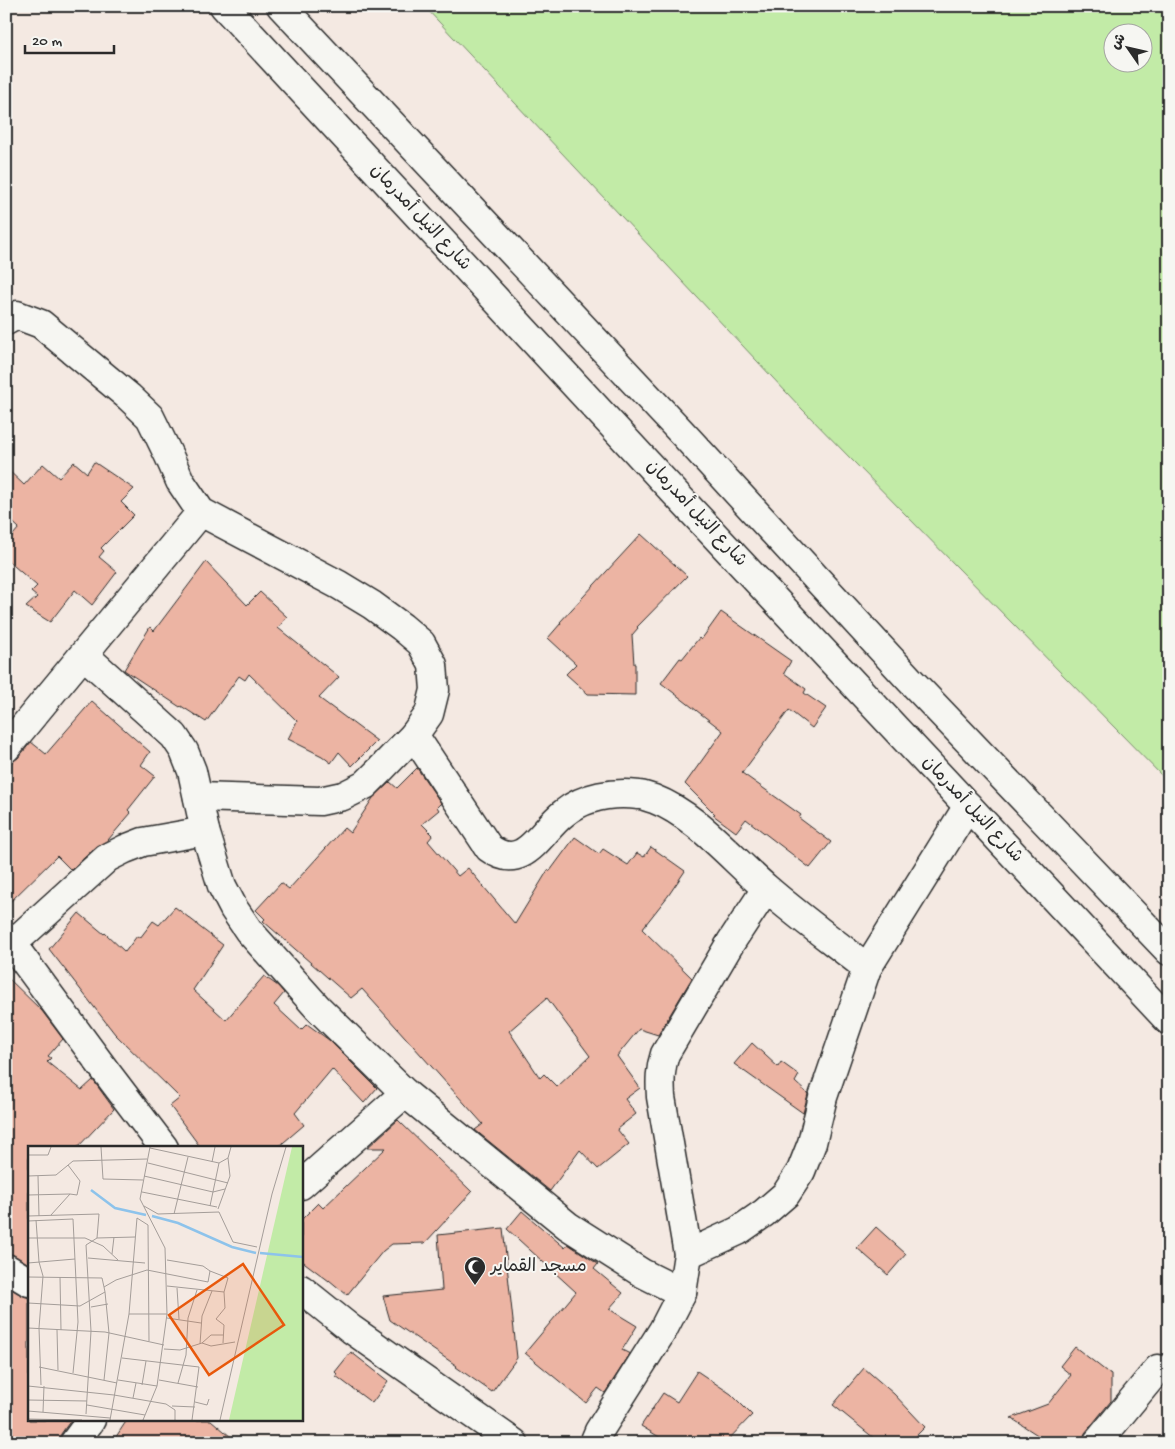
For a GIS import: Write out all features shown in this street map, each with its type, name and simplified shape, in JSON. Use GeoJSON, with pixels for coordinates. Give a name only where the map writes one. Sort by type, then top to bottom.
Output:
{"type":"FeatureCollection","features":[{"type":"Feature","properties":{"kind":"street","name":"شارع النيل أمدرمان"},"geometry":{"type":"LineString","coordinates":[[224,6],[661,478],[1169,1021]]}},
{"type":"Feature","properties":{"kind":"street"},"geometry":{"type":"LineString","coordinates":[[281,6],[686,437],[910,680],[1169,952]]}},
{"type":"Feature","properties":{"kind":"street"},"geometry":{"type":"LineString","coordinates":[[6,321],[17,315],[41,324],[129,397],[150,417],[180,481],[201,512],[339,584],[372,605],[421,643],[433,666],[435,690],[429,714],[414,735],[365,785],[343,796],[320,801],[198,797]]}},
{"type":"Feature","properties":{"kind":"street"},"geometry":{"type":"LineString","coordinates":[[6,748],[201,512]]}},
{"type":"Feature","properties":{"kind":"street"},"geometry":{"type":"LineString","coordinates":[[84,654],[174,736],[184,751],[192,771],[206,831],[222,886],[234,909],[250,931],[318,1008],[405,1093],[568,1226],[642,1273],[682,1293]]}},
{"type":"Feature","properties":{"kind":"street"},"geometry":{"type":"LineString","coordinates":[[414,735],[489,848],[497,854],[516,856],[525,852],[564,812],[586,800],[610,794],[642,795],[665,804],[690,819],[766,889],[866,968]]}},
{"type":"Feature","properties":{"kind":"street"},"geometry":{"type":"LineString","coordinates":[[688,1254],[738,1231],[764,1213],[786,1194],[801,1171],[812,1143],[823,1096],[866,968],[968,806]]}},
{"type":"Feature","properties":{"kind":"street"},"geometry":{"type":"LineString","coordinates":[[162,1146],[106,1073],[9,940],[107,858],[143,842],[206,831]]}},
{"type":"Feature","properties":{"kind":"street"},"geometry":{"type":"LineString","coordinates":[[594,1443],[599,1431],[663,1330],[682,1293],[688,1254],[661,1097],[661,1068],[665,1054],[731,942],[766,889]]}},
{"type":"Feature","properties":{"kind":"street"},"geometry":{"type":"LineString","coordinates":[[302,1183],[405,1093]]}},
{"type":"Feature","properties":{"kind":"street"},"geometry":{"type":"LineString","coordinates":[[6,1268],[28,1281]]}},
{"type":"Feature","properties":{"kind":"street"},"geometry":{"type":"LineString","coordinates":[[302,1290],[351,1329],[514,1443]]}},
{"type":"Feature","properties":{"kind":"street"},"geometry":{"type":"LineString","coordinates":[[1096,1443],[1158,1369]]}},
{"type":"Feature","properties":{"kind":"street"},"geometry":{"type":"LineString","coordinates":[[74,1443],[90,1422]]}},
{"type":"Feature","properties":{"kind":"green space"},"geometry":{"type":"Polygon","coordinates":[[[424,6],[1169,6],[1169,783],[802,409],[424,6]]]}},
{"type":"Feature","properties":{"kind":"building"},"geometry":{"type":"Polygon","coordinates":[[[74,462],[87,473],[94,462],[134,489],[121,502],[134,515],[101,548],[104,551],[99,557],[117,572],[92,605],[75,590],[50,622],[26,607],[37,597],[31,592],[37,586],[6,559],[6,543],[19,528],[6,516],[6,468],[24,485],[43,464],[59,478],[74,462]]]}},
{"type":"Feature","properties":{"kind":"building"},"geometry":{"type":"Polygon","coordinates":[[[641,534],[687,576],[637,627],[632,635],[635,664],[635,695],[588,694],[566,674],[576,664],[548,638],[560,622],[641,534]]]}},
{"type":"Feature","properties":{"kind":"building"},"geometry":{"type":"Polygon","coordinates":[[[206,562],[247,605],[260,592],[287,617],[278,628],[339,677],[319,698],[377,741],[352,766],[339,752],[331,763],[322,756],[288,739],[297,721],[249,674],[245,680],[239,676],[206,722],[124,670],[150,627],[154,631],[206,562]]]}},
{"type":"Feature","properties":{"kind":"building"},"geometry":{"type":"Polygon","coordinates":[[[721,612],[791,661],[784,673],[806,689],[804,693],[826,708],[812,728],[789,710],[742,773],[801,815],[799,818],[831,842],[810,868],[746,819],[736,832],[713,815],[715,814],[685,784],[723,731],[661,683],[680,658],[682,659],[699,638],[701,640],[721,612]]]}},
{"type":"Feature","properties":{"kind":"building"},"geometry":{"type":"Polygon","coordinates":[[[92,701],[150,752],[141,765],[155,776],[128,810],[131,813],[108,840],[97,846],[71,870],[57,856],[6,906],[6,763],[18,758],[31,742],[46,754],[92,701]]]}},
{"type":"Feature","properties":{"kind":"building"},"geometry":{"type":"Polygon","coordinates":[[[417,768],[441,803],[437,807],[439,810],[422,824],[433,835],[428,841],[458,876],[468,868],[515,924],[548,870],[550,871],[575,837],[599,854],[603,849],[628,865],[637,853],[644,857],[651,847],[685,871],[642,929],[692,978],[658,1035],[639,1029],[617,1056],[640,1088],[625,1099],[636,1114],[617,1129],[629,1144],[598,1169],[580,1150],[550,1191],[475,1130],[483,1124],[362,989],[351,998],[263,921],[265,919],[256,910],[281,883],[289,889],[344,828],[350,833],[373,798],[390,782],[397,788],[417,768]],[[547,998],[509,1031],[540,1078],[544,1074],[557,1087],[590,1056],[547,998]]]}},
{"type":"Feature","properties":{"kind":"building"},"geometry":{"type":"Polygon","coordinates":[[[175,907],[223,945],[193,990],[226,1020],[264,976],[284,993],[274,1005],[301,1030],[307,1024],[329,1040],[377,1088],[364,1103],[332,1069],[295,1113],[304,1125],[279,1146],[200,1146],[170,1106],[180,1098],[115,1034],[49,949],[79,913],[105,933],[125,952],[137,936],[140,938],[153,921],[159,925],[175,907]]]}},
{"type":"Feature","properties":{"kind":"building"},"geometry":{"type":"Polygon","coordinates":[[[6,976],[42,1011],[63,1039],[48,1056],[51,1058],[47,1062],[82,1090],[93,1080],[114,1109],[79,1146],[28,1146],[28,1263],[6,1252],[6,976]]]}},
{"type":"Feature","properties":{"kind":"building"},"geometry":{"type":"Polygon","coordinates":[[[752,1043],[778,1067],[781,1062],[799,1075],[795,1082],[808,1094],[803,1113],[734,1064],[752,1043]]]}},
{"type":"Feature","properties":{"kind":"building"},"geometry":{"type":"Polygon","coordinates":[[[398,1120],[472,1192],[425,1243],[392,1244],[383,1251],[347,1295],[302,1261],[302,1219],[318,1203],[323,1208],[386,1148],[367,1148],[398,1120]]]}},
{"type":"Feature","properties":{"kind":"building"},"geometry":{"type":"Polygon","coordinates":[[[522,1211],[565,1248],[568,1244],[598,1264],[594,1269],[623,1293],[609,1309],[637,1326],[622,1350],[630,1354],[605,1393],[598,1388],[586,1403],[525,1353],[576,1292],[507,1229],[522,1211]]]}},
{"type":"Feature","properties":{"kind":"building"},"geometry":{"type":"Polygon","coordinates":[[[876,1227],[906,1254],[888,1275],[857,1248],[876,1227]]]}},
{"type":"Feature","properties":{"kind":"building"},"geometry":{"type":"Polygon","coordinates":[[[503,1228],[517,1358],[492,1392],[390,1320],[383,1296],[442,1290],[438,1235],[503,1228]]]}},
{"type":"Feature","properties":{"kind":"building"},"geometry":{"type":"Polygon","coordinates":[[[6,1286],[28,1298],[28,1422],[70,1422],[61,1434],[59,1443],[6,1443],[6,1286]]]}},
{"type":"Feature","properties":{"kind":"building"},"geometry":{"type":"Polygon","coordinates":[[[1075,1347],[1111,1375],[1111,1401],[1085,1433],[1082,1443],[1050,1443],[1011,1418],[1048,1404],[1071,1375],[1060,1366],[1075,1347]]]}},
{"type":"Feature","properties":{"kind":"building"},"geometry":{"type":"Polygon","coordinates":[[[351,1352],[388,1381],[372,1403],[336,1376],[335,1372],[351,1352]]]}},
{"type":"Feature","properties":{"kind":"building"},"geometry":{"type":"Polygon","coordinates":[[[864,1368],[894,1394],[925,1427],[909,1443],[880,1443],[833,1405],[864,1368]]]}},
{"type":"Feature","properties":{"kind":"building"},"geometry":{"type":"Polygon","coordinates":[[[697,1371],[731,1394],[752,1415],[725,1443],[669,1443],[641,1426],[663,1393],[677,1402],[697,1371]]]}},
{"type":"Feature","properties":{"kind":"building"},"geometry":{"type":"Polygon","coordinates":[[[126,1422],[213,1422],[238,1443],[112,1443],[126,1422]]]}},
{"type":"Feature","properties":{"kind":"place","name":"مسجد القماير"},"geometry":{"type":"Point","coordinates":[475,1286]}}]}
